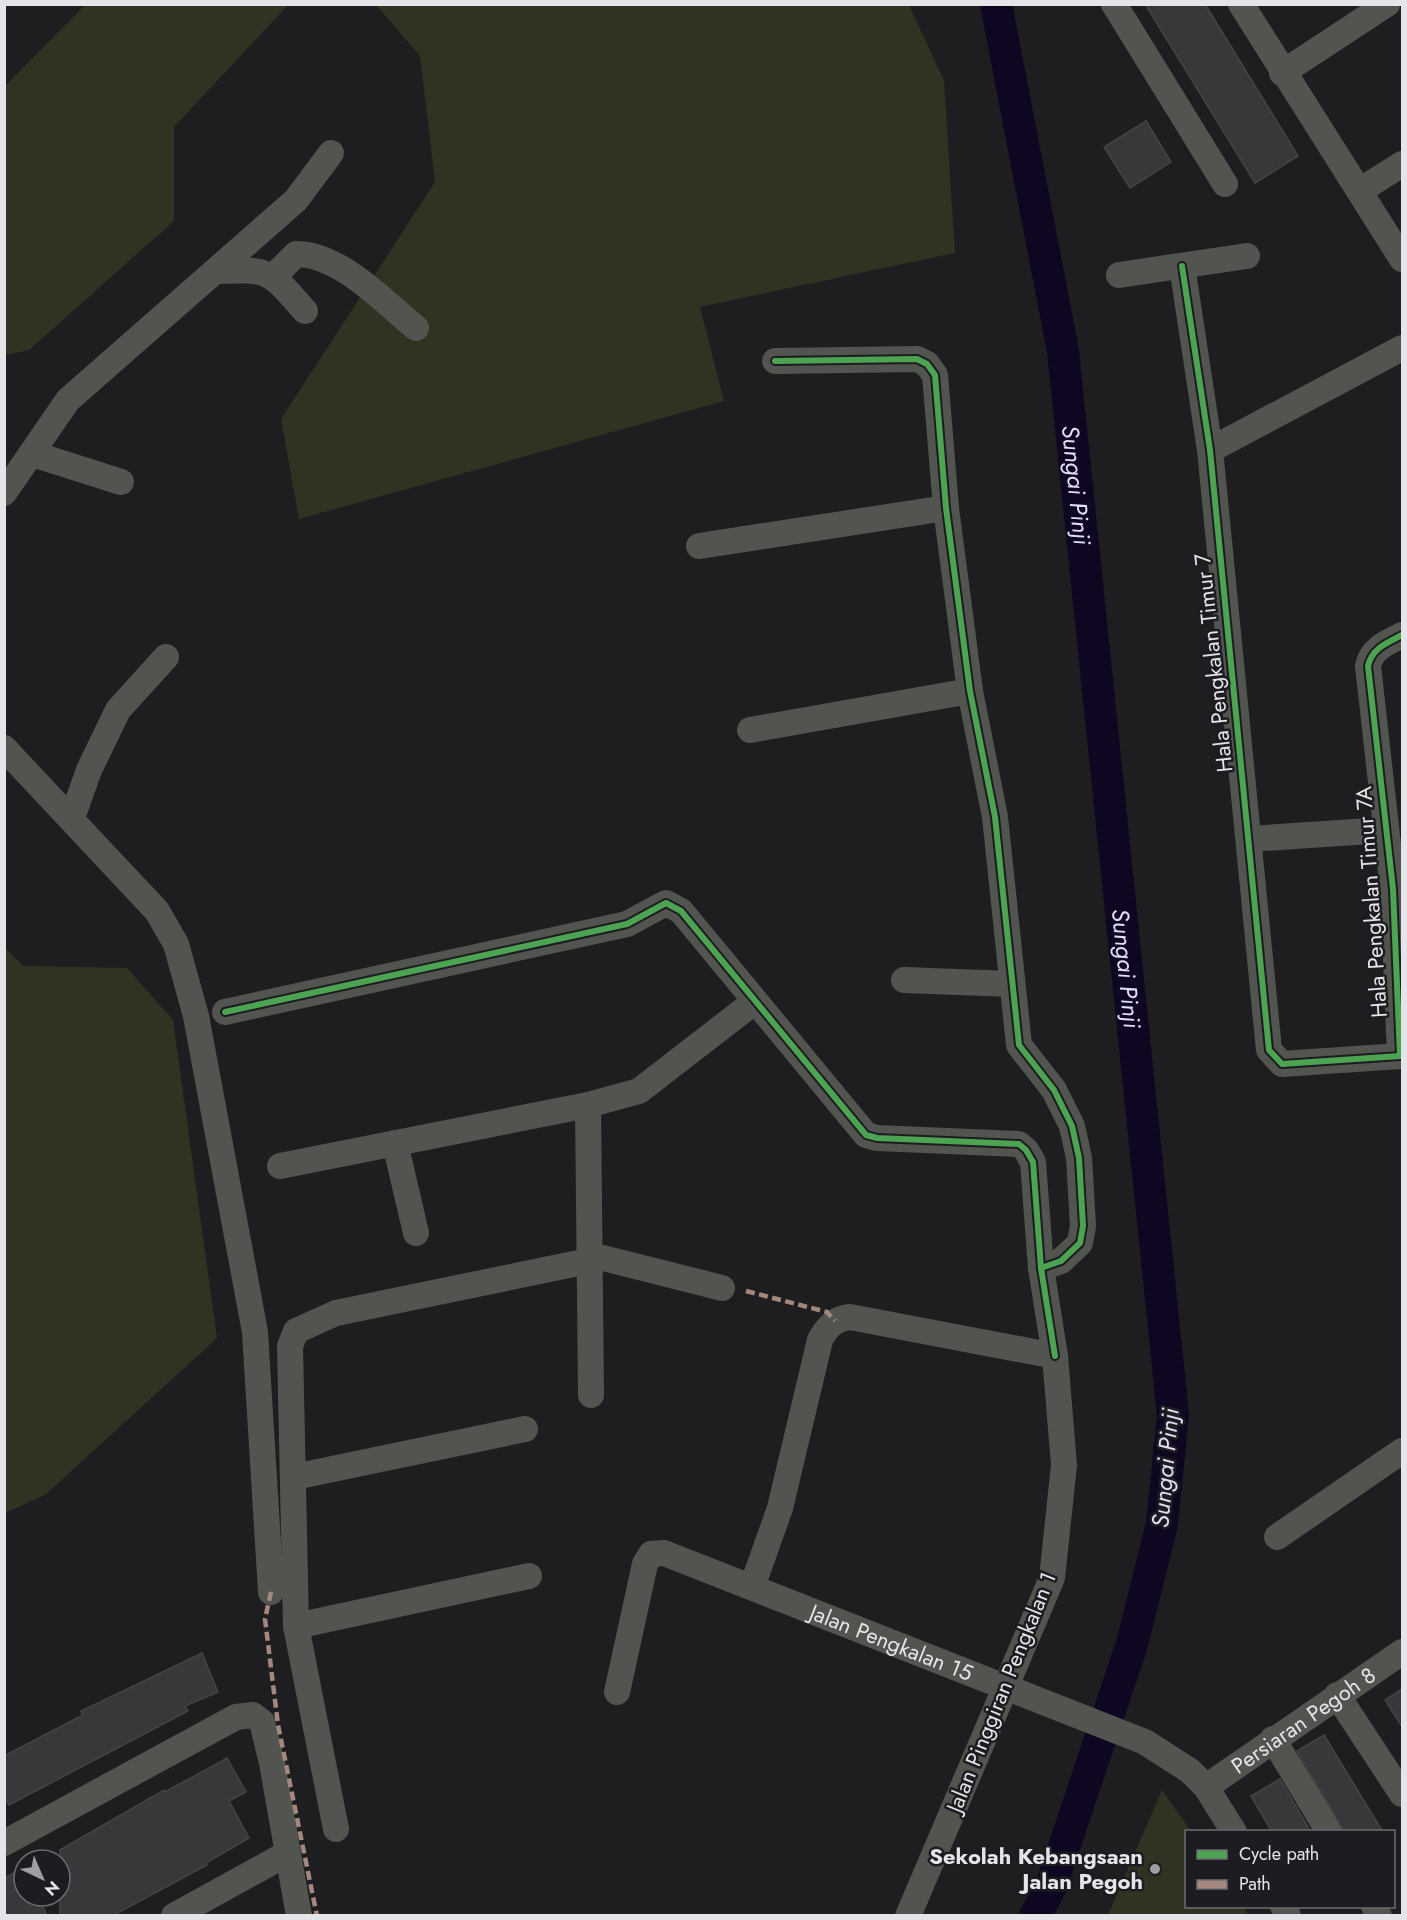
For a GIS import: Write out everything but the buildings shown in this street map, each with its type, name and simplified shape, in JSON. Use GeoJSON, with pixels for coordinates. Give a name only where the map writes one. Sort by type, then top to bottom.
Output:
{"type":"FeatureCollection","features":[{"type":"Feature","properties":{"kind":"street"},"geometry":{"type":"LineString","coordinates":[[1114,4],[1224,184]]}},
{"type":"Feature","properties":{"kind":"street"},"geometry":{"type":"LineString","coordinates":[[1241,4],[1282,73],[1361,190],[1402,258]]}},
{"type":"Feature","properties":{"kind":"street"},"geometry":{"type":"LineString","coordinates":[[1282,73],[1387,4]]}},
{"type":"Feature","properties":{"kind":"street"},"geometry":{"type":"LineString","coordinates":[[4,493],[68,400],[296,200],[331,153]]}},
{"type":"Feature","properties":{"kind":"street"},"geometry":{"type":"LineString","coordinates":[[1361,190],[1402,164]]}},
{"type":"Feature","properties":{"kind":"street"},"geometry":{"type":"LineString","coordinates":[[274,276],[296,254],[310,254],[335,263],[416,328]]}},
{"type":"Feature","properties":{"kind":"street"},"geometry":{"type":"LineString","coordinates":[[1119,275],[1247,256]]}},
{"type":"Feature","properties":{"kind":"street","name":"Hala Pengkalan Timur 7"},"geometry":{"type":"LineString","coordinates":[[1182,266],[1210,450],[1269,1050],[1274,1057]]}},
{"type":"Feature","properties":{"kind":"street"},"geometry":{"type":"LineString","coordinates":[[216,271],[254,269],[274,276],[306,311]]}},
{"type":"Feature","properties":{"kind":"street"},"geometry":{"type":"LineString","coordinates":[[1210,450],[1402,348]]}},
{"type":"Feature","properties":{"kind":"street"},"geometry":{"type":"LineString","coordinates":[[775,361],[917,360],[927,364],[935,375],[946,508],[970,691],[995,817],[1019,1045],[1054,1090],[1072,1126],[1079,1158],[1083,1226],[1080,1243],[1061,1261],[1041,1268]]}},
{"type":"Feature","properties":{"kind":"street"},"geometry":{"type":"LineString","coordinates":[[33,454],[121,482]]}},
{"type":"Feature","properties":{"kind":"street"},"geometry":{"type":"LineString","coordinates":[[699,546],[946,508]]}},
{"type":"Feature","properties":{"kind":"street","name":"Hala Pengkalan Timur 7A"},"geometry":{"type":"LineString","coordinates":[[1274,1057],[1282,1064],[1401,1057],[1398,889],[1385,830],[1368,666],[1370,656],[1378,648],[1402,634]]}},
{"type":"Feature","properties":{"kind":"street"},"geometry":{"type":"LineString","coordinates":[[72,818],[89,770],[118,710],[166,657]]}},
{"type":"Feature","properties":{"kind":"street"},"geometry":{"type":"LineString","coordinates":[[750,730],[970,691]]}},
{"type":"Feature","properties":{"kind":"street"},"geometry":{"type":"LineString","coordinates":[[4,748],[157,911],[176,945],[196,1016],[255,1332],[271,1592]]}},
{"type":"Feature","properties":{"kind":"street"},"geometry":{"type":"LineString","coordinates":[[1249,839],[1385,830]]}},
{"type":"Feature","properties":{"kind":"street","name":"Jalan Pinggiran Pengkalan 1"},"geometry":{"type":"LineString","coordinates":[[225,1012],[627,924],[666,903],[681,911],[866,1135],[877,1138],[1019,1144],[1026,1150],[1033,1162],[1041,1268],[1055,1356],[1064,1465],[1052,1578],[908,1916]]}},
{"type":"Feature","properties":{"kind":"street"},"geometry":{"type":"LineString","coordinates":[[904,980],[1012,984]]}},
{"type":"Feature","properties":{"kind":"street"},"geometry":{"type":"LineString","coordinates":[[280,1166],[588,1105],[639,1091],[754,1002]]}},
{"type":"Feature","properties":{"kind":"street"},"geometry":{"type":"LineString","coordinates":[[588,1105],[591,1395]]}},
{"type":"Feature","properties":{"kind":"street"},"geometry":{"type":"LineString","coordinates":[[395,1143],[416,1233]]}},
{"type":"Feature","properties":{"kind":"street"},"geometry":{"type":"LineString","coordinates":[[336,1829],[296,1626],[290,1346],[296,1330],[336,1313],[603,1258],[722,1288]]}},
{"type":"Feature","properties":{"kind":"street"},"geometry":{"type":"LineString","coordinates":[[752,1587],[780,1508],[820,1340],[825,1329],[835,1321],[850,1317],[1055,1356]]}},
{"type":"Feature","properties":{"kind":"street"},"geometry":{"type":"LineString","coordinates":[[294,1477],[525,1429]]}},
{"type":"Feature","properties":{"kind":"street"},"geometry":{"type":"LineString","coordinates":[[1277,1538],[1402,1451]]}},
{"type":"Feature","properties":{"kind":"street","name":"Jalan Pengkalan 15"},"geometry":{"type":"LineString","coordinates":[[617,1692],[645,1564],[651,1554],[664,1553],[1145,1742],[1190,1771],[1206,1787],[1233,1830]]}},
{"type":"Feature","properties":{"kind":"street"},"geometry":{"type":"LineString","coordinates":[[296,1626],[529,1576]]}},
{"type":"Feature","properties":{"kind":"street","name":"Persiaran Pegoh 8"},"geometry":{"type":"LineString","coordinates":[[1206,1787],[1402,1652]]}},
{"type":"Feature","properties":{"kind":"street"},"geometry":{"type":"LineString","coordinates":[[1337,1695],[1394,1763],[1402,1794]]}},
{"type":"Feature","properties":{"kind":"street"},"geometry":{"type":"LineString","coordinates":[[4,1843],[236,1717],[253,1715],[262,1722],[299,1916]]}},
{"type":"Feature","properties":{"kind":"street"},"geometry":{"type":"LineString","coordinates":[[1273,1739],[1328,1830]]}},
{"type":"Feature","properties":{"kind":"street"},"geometry":{"type":"LineString","coordinates":[[174,1916],[288,1853]]}},
{"type":"Feature","properties":{"kind":"green space"},"geometry":{"type":"Polygon","coordinates":[[[85,5],[288,5],[174,127],[174,221],[29,350],[5,355],[5,86],[85,5]]]}},
{"type":"Feature","properties":{"kind":"green space"},"geometry":{"type":"Polygon","coordinates":[[[376,5],[909,5],[944,81],[955,253],[700,307],[724,401],[299,519],[281,419],[435,182],[420,56],[376,5]]]}},
{"type":"Feature","properties":{"kind":"green space"},"geometry":{"type":"Polygon","coordinates":[[[5,948],[23,966],[127,968],[173,1020],[217,1338],[45,1495],[5,1513],[5,948]]]}},
{"type":"Feature","properties":{"kind":"green space","name":"Sekolah Kebangsaan Jalan Pegoh"},"geometry":{"type":"Polygon","coordinates":[[[1162,1790],[1190,1830],[1185,1830],[1185,1908],[1244,1908],[1248,1915],[1108,1915],[1162,1790]]]}},
{"type":"Feature","properties":{"kind":"waterway","name":"Sungai Pinji"},"geometry":{"type":"LineString","coordinates":[[996,4],[1063,351],[1173,1415],[1162,1524],[1132,1644],[1051,1886],[1035,1916]]}},
{"type":"Feature","properties":{"kind":"marked path"},"geometry":{"type":"LineString","coordinates":[[746,1291],[827,1312],[835,1321]]}},
{"type":"Feature","properties":{"kind":"marked path"},"geometry":{"type":"LineString","coordinates":[[271,1592],[265,1619],[278,1725],[317,1916]]}},
{"type":"Feature","properties":{"kind":"cycle path"},"geometry":{"type":"LineString","coordinates":[[1182,266],[1210,450],[1269,1050],[1282,1064],[1400,1056],[1393,889],[1368,666],[1377,650],[1402,635]]}},
{"type":"Feature","properties":{"kind":"cycle path"},"geometry":{"type":"LineString","coordinates":[[775,361],[917,359],[927,364],[935,375],[946,508],[970,691],[995,817],[1019,1045],[1054,1090],[1072,1126],[1079,1158],[1083,1226],[1080,1243],[1061,1261],[1041,1268]]}},
{"type":"Feature","properties":{"kind":"cycle path"},"geometry":{"type":"LineString","coordinates":[[225,1012],[627,924],[666,903],[681,911],[866,1135],[877,1138],[1019,1144],[1026,1150],[1033,1162],[1041,1268],[1055,1356]]}},
{"type":"Feature","properties":{"kind":"place","name":"Sekolah Kebangsaan Jalan Pegoh"},"geometry":{"type":"Point","coordinates":[1155,1869]}}]}
